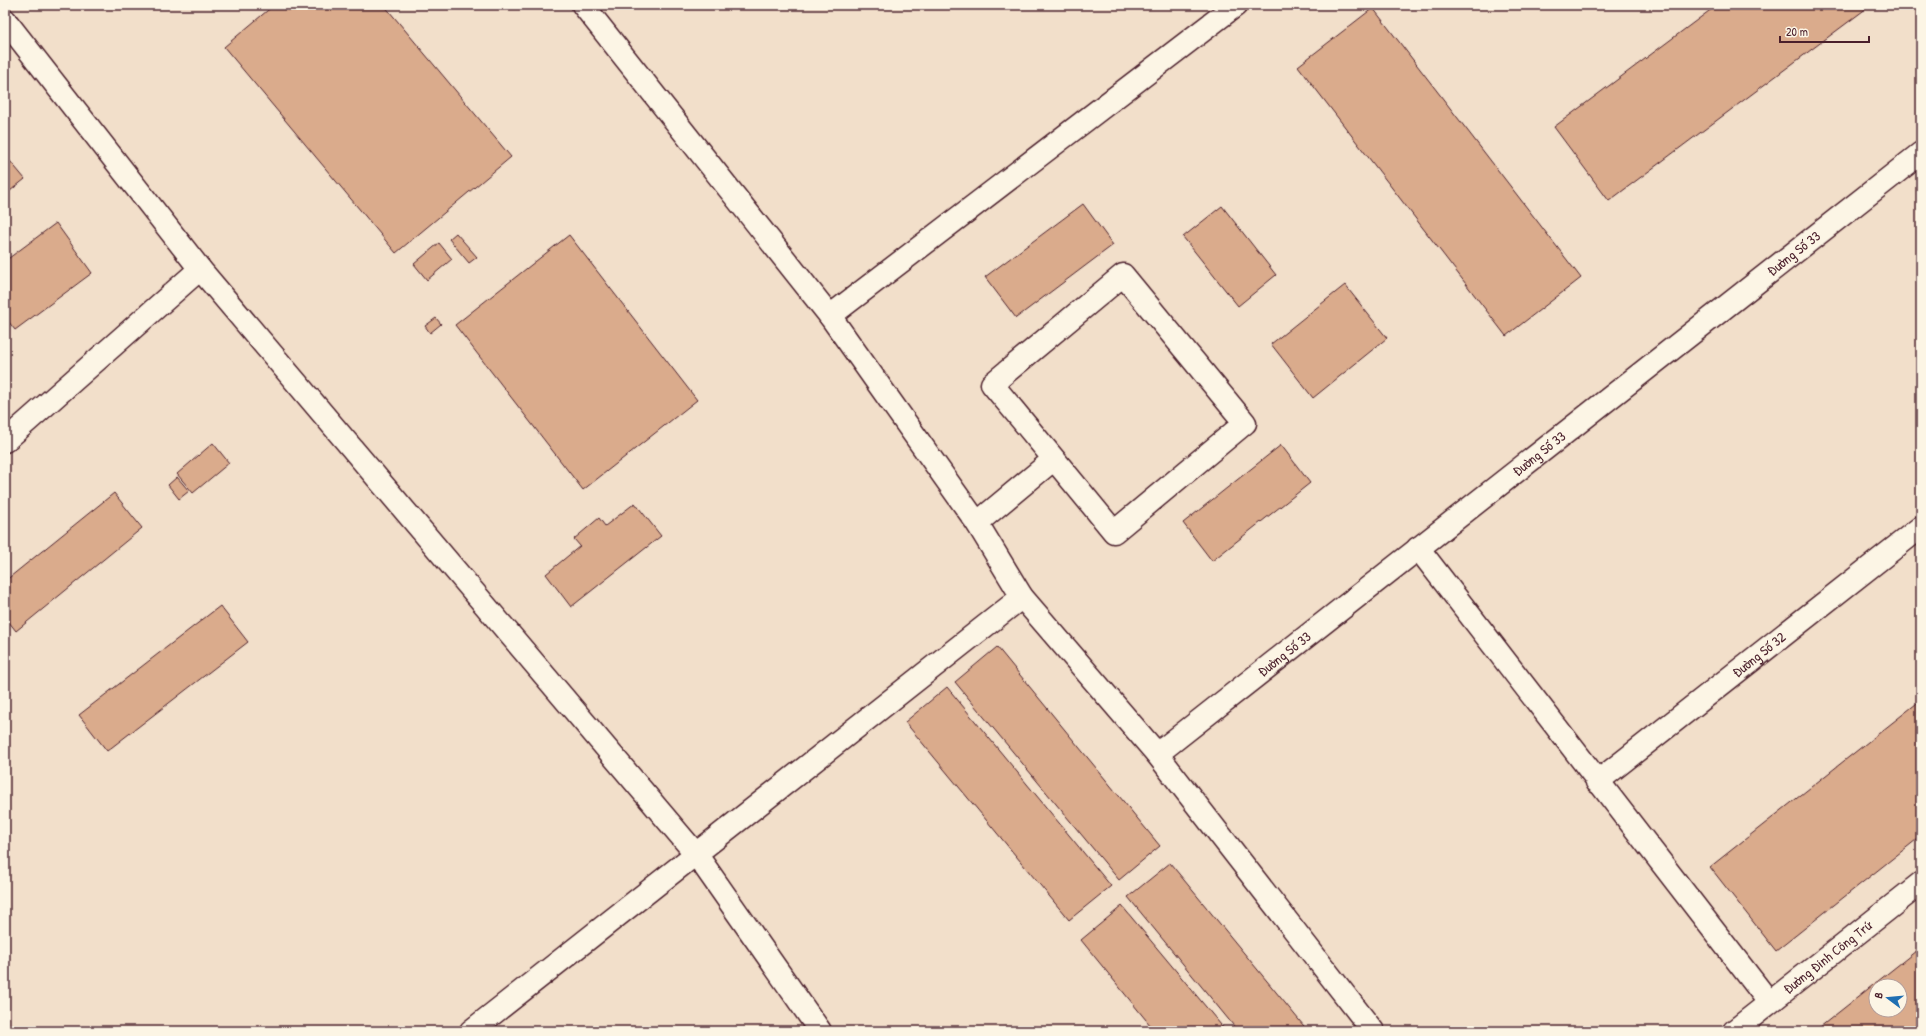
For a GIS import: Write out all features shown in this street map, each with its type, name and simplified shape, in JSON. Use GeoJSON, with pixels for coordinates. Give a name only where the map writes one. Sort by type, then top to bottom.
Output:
{"type":"FeatureCollection","features":[{"type":"Feature","properties":{"kind":"street"},"geometry":{"type":"LineString","coordinates":[[583,5],[830,316],[977,523],[1022,597],[1157,754],[1373,1031]]}},
{"type":"Feature","properties":{"kind":"street"},"geometry":{"type":"LineString","coordinates":[[830,316],[1233,7]]}},
{"type":"Feature","properties":{"kind":"street"},"geometry":{"type":"LineString","coordinates":[[5,20],[200,269],[696,854],[820,1031]]}},
{"type":"Feature","properties":{"kind":"street","name":"Đường Số 33"},"geometry":{"type":"LineString","coordinates":[[1157,754],[1921,153]]}},
{"type":"Feature","properties":{"kind":"street"},"geometry":{"type":"LineString","coordinates":[[5,441],[200,269]]}},
{"type":"Feature","properties":{"kind":"street"},"geometry":{"type":"LineString","coordinates":[[1123,275],[1245,423],[1114,532],[1054,459],[992,384],[1123,275]]}},
{"type":"Feature","properties":{"kind":"street"},"geometry":{"type":"LineString","coordinates":[[977,523],[1054,459]]}},
{"type":"Feature","properties":{"kind":"street","name":"Đường Số 32"},"geometry":{"type":"LineString","coordinates":[[1597,782],[1921,527]]}},
{"type":"Feature","properties":{"kind":"street"},"geometry":{"type":"LineString","coordinates":[[1418,548],[1597,782],[1769,1002]]}},
{"type":"Feature","properties":{"kind":"street"},"geometry":{"type":"LineString","coordinates":[[471,1031],[1022,597]]}},
{"type":"Feature","properties":{"kind":"street","name":"Đường Đinh Công Trứ"},"geometry":{"type":"LineString","coordinates":[[1734,1031],[1921,883]]}},
{"type":"Feature","properties":{"kind":"building"},"geometry":{"type":"Polygon","coordinates":[[[274,5],[384,5],[511,157],[396,253],[224,47],[274,5]]]}},
{"type":"Feature","properties":{"kind":"building"},"geometry":{"type":"Polygon","coordinates":[[[1717,5],[1871,5],[1609,201],[1554,127],[1717,5]]]}},
{"type":"Feature","properties":{"kind":"building"},"geometry":{"type":"Polygon","coordinates":[[[1373,8],[1581,278],[1506,336],[1298,66],[1373,8]]]}},
{"type":"Feature","properties":{"kind":"building"},"geometry":{"type":"Polygon","coordinates":[[[5,155],[25,179],[5,195],[5,155]]]}},
{"type":"Feature","properties":{"kind":"building"},"geometry":{"type":"Polygon","coordinates":[[[1083,204],[1113,245],[1016,318],[985,277],[1083,204]]]}},
{"type":"Feature","properties":{"kind":"building"},"geometry":{"type":"Polygon","coordinates":[[[1222,206],[1276,275],[1238,306],[1183,237],[1222,206]]]}},
{"type":"Feature","properties":{"kind":"building"},"geometry":{"type":"Polygon","coordinates":[[[56,223],[92,273],[15,330],[5,317],[5,261],[56,223]]]}},
{"type":"Feature","properties":{"kind":"building"},"geometry":{"type":"Polygon","coordinates":[[[456,233],[477,257],[469,263],[449,239],[456,233]]]}},
{"type":"Feature","properties":{"kind":"building"},"geometry":{"type":"Polygon","coordinates":[[[569,235],[697,400],[583,490],[455,325],[569,235]]]}},
{"type":"Feature","properties":{"kind":"building"},"geometry":{"type":"Polygon","coordinates":[[[439,243],[452,259],[427,280],[414,264],[439,243]]]}},
{"type":"Feature","properties":{"kind":"building"},"geometry":{"type":"Polygon","coordinates":[[[1345,285],[1387,338],[1313,398],[1271,344],[1345,285]]]}},
{"type":"Feature","properties":{"kind":"building"},"geometry":{"type":"Polygon","coordinates":[[[436,318],[441,324],[430,333],[425,326],[436,318]]]}},
{"type":"Feature","properties":{"kind":"building"},"geometry":{"type":"Polygon","coordinates":[[[213,443],[229,463],[193,493],[177,474],[213,443]]]}},
{"type":"Feature","properties":{"kind":"building"},"geometry":{"type":"Polygon","coordinates":[[[1281,445],[1310,483],[1212,561],[1183,523],[1281,445]]]}},
{"type":"Feature","properties":{"kind":"building"},"geometry":{"type":"Polygon","coordinates":[[[177,477],[189,491],[179,499],[168,485],[177,477]]]}},
{"type":"Feature","properties":{"kind":"building"},"geometry":{"type":"Polygon","coordinates":[[[114,493],[142,528],[16,631],[5,617],[5,581],[114,493]]]}},
{"type":"Feature","properties":{"kind":"building"},"geometry":{"type":"Polygon","coordinates":[[[635,503],[661,536],[571,607],[546,574],[580,546],[574,539],[599,518],[605,526],[635,503]]]}},
{"type":"Feature","properties":{"kind":"building"},"geometry":{"type":"Polygon","coordinates":[[[220,606],[248,642],[107,751],[79,715],[220,606]]]}},
{"type":"Feature","properties":{"kind":"building"},"geometry":{"type":"Polygon","coordinates":[[[997,647],[1160,846],[1119,880],[955,682],[997,647]]]}},
{"type":"Feature","properties":{"kind":"building"},"geometry":{"type":"Polygon","coordinates":[[[947,687],[1111,886],[1069,920],[905,722],[947,687]]]}},
{"type":"Feature","properties":{"kind":"building"},"geometry":{"type":"Polygon","coordinates":[[[1921,700],[1921,836],[1776,951],[1710,867],[1921,700]]]}},
{"type":"Feature","properties":{"kind":"building"},"geometry":{"type":"Polygon","coordinates":[[[1170,863],[1308,1031],[1238,1031],[1128,897],[1170,863]]]}},
{"type":"Feature","properties":{"kind":"building"},"geometry":{"type":"Polygon","coordinates":[[[1122,906],[1226,1031],[1155,1031],[1081,940],[1122,906]]]}},
{"type":"Feature","properties":{"kind":"building"},"geometry":{"type":"Polygon","coordinates":[[[1921,947],[1921,1031],[1815,1031],[1868,989],[1868,1018],[1908,1018],[1908,978],[1882,978],[1921,947]]]}}]}
